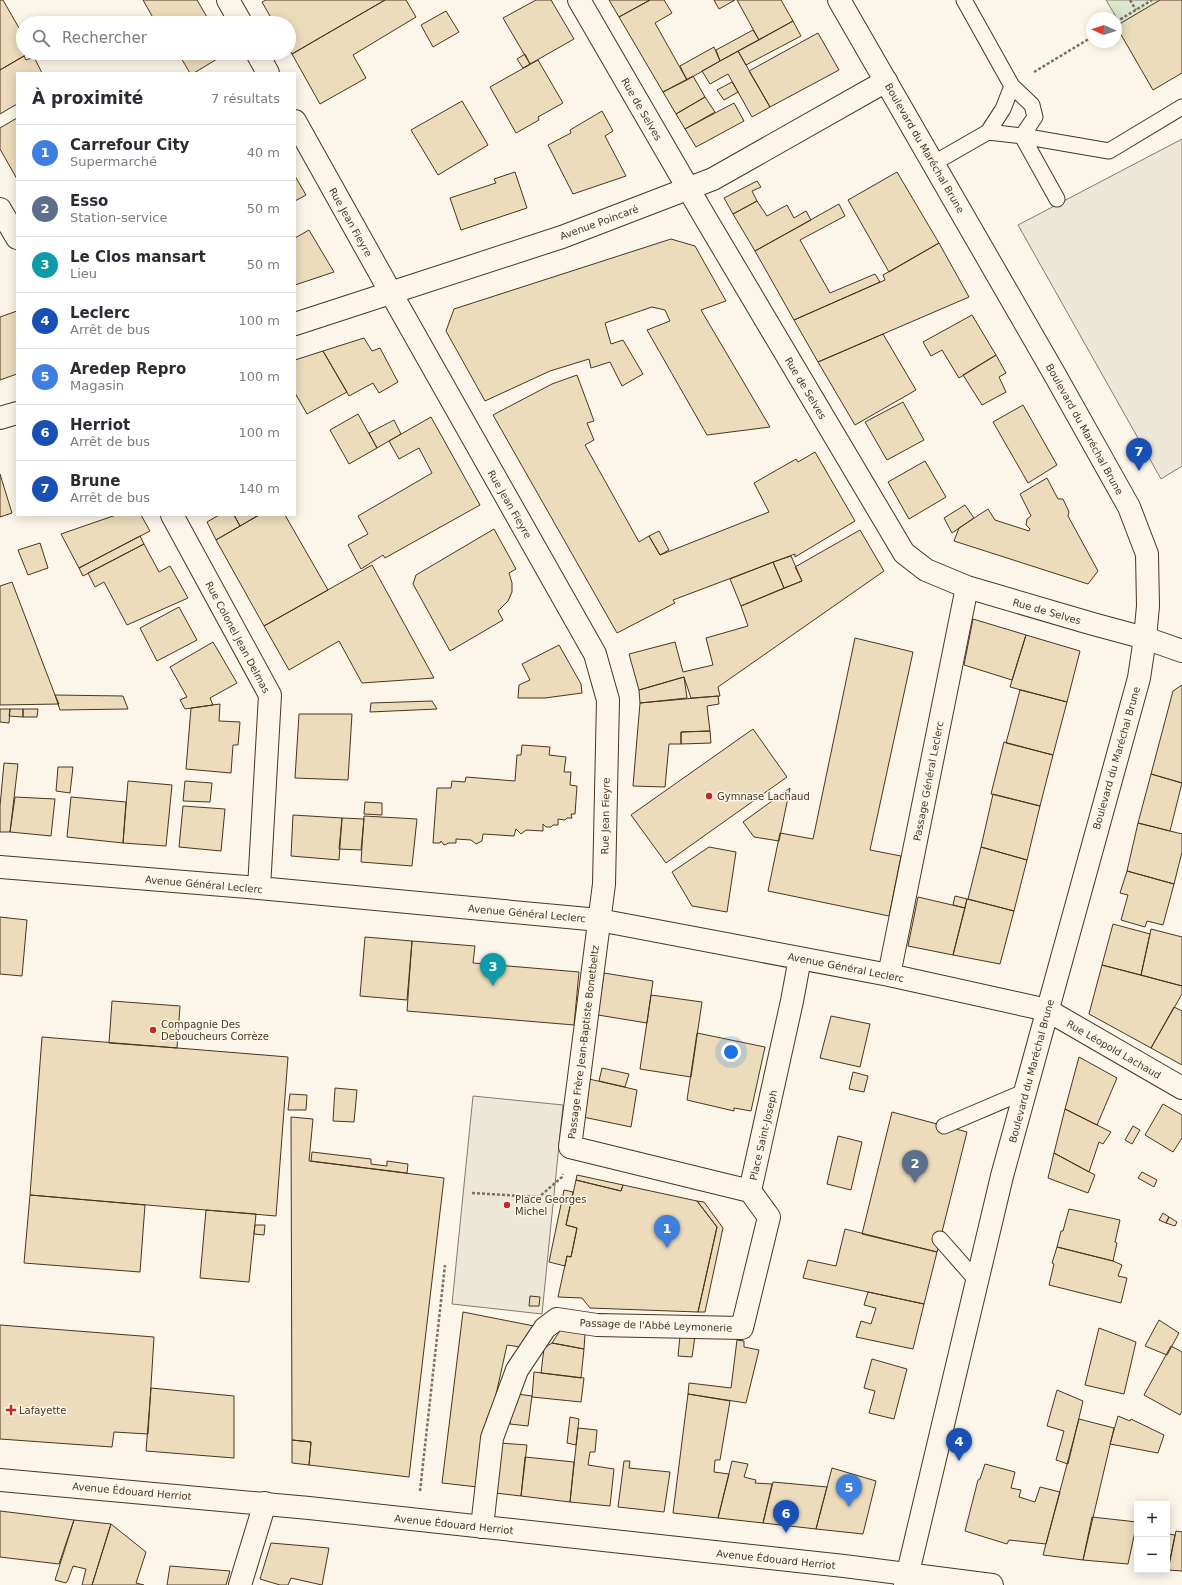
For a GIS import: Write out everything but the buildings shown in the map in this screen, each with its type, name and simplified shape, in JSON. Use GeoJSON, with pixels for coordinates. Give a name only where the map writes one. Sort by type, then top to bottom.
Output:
{"type":"FeatureCollection","features":[{"type":"Feature","properties":{"kind":"street"},"geometry":{"type":"LineString","coordinates":[[228,0],[237,16]]}},
{"type":"Feature","properties":{"kind":"street","name":"Rue de Selves"},"geometry":{"type":"LineString","coordinates":[[579,0],[904,553],[926,570],[967,587],[1145,638],[1182,651]]}},
{"type":"Feature","properties":{"kind":"street","name":"Boulevard du Maréchal Brune"},"geometry":{"type":"LineString","coordinates":[[839,0],[934,163],[1129,506],[1147,554],[1148,606],[1139,678],[1002,1176],[906,1580]]}},
{"type":"Feature","properties":{"kind":"street"},"geometry":{"type":"LineString","coordinates":[[261,60],[267,72]]}},
{"type":"Feature","properties":{"kind":"street","name":"Avenue Poincaré"},"geometry":{"type":"LineString","coordinates":[[296,324],[562,237],[689,189],[713,179],[886,81]]}},
{"type":"Feature","properties":{"kind":"street","name":"Rue Jean Fieyre"},"geometry":{"type":"LineString","coordinates":[[296,123],[596,654],[608,700],[604,884],[599,920]]}},
{"type":"Feature","properties":{"kind":"street"},"geometry":{"type":"LineString","coordinates":[[0,208],[16,236]]}},
{"type":"Feature","properties":{"kind":"street"},"geometry":{"type":"LineString","coordinates":[[0,418],[16,412]]}},
{"type":"Feature","properties":{"kind":"street","name":"Rue Colonel Jean Delmas"},"geometry":{"type":"LineString","coordinates":[[173,516],[270,695],[259,888]]}},
{"type":"Feature","properties":{"kind":"street","name":"Passage Général Leclerc"},"geometry":{"type":"LineString","coordinates":[[889,975],[967,587]]}},
{"type":"Feature","properties":{"kind":"street","name":"Avenue Général Leclerc"},"geometry":{"type":"LineString","coordinates":[[0,867],[259,888],[599,920],[889,975],[1047,1010]]}},
{"type":"Feature","properties":{"kind":"street","name":"Passage Frère Jean-Baptiste Bonetbeltz"},"geometry":{"type":"LineString","coordinates":[[599,920],[570,1147],[750,1191]]}},
{"type":"Feature","properties":{"kind":"street","name":"Place Saint-Joseph"},"geometry":{"type":"LineString","coordinates":[[742,1328],[769,1217],[750,1191],[792,1001],[800,958]]}},
{"type":"Feature","properties":{"kind":"street","name":"Rue Léopold Lachaud"},"geometry":{"type":"LineString","coordinates":[[1047,1010],[1182,1088]]}},
{"type":"Feature","properties":{"kind":"street","name":"Passage de l'Abbé Leymonerie"},"geometry":{"type":"LineString","coordinates":[[482,1527],[492,1438],[517,1370],[545,1328],[557,1319],[597,1325],[742,1328]]}},
{"type":"Feature","properties":{"kind":"street","name":"Avenue Édouard Herriot"},"geometry":{"type":"LineString","coordinates":[[0,1480],[265,1503],[844,1566],[906,1580],[984,1584]]}},
{"type":"Feature","properties":{"kind":"street"},"geometry":{"type":"LineString","coordinates":[[240,1585],[265,1503]]}},
{"type":"Feature","properties":{"kind":"lane"},"geometry":{"type":"LineString","coordinates":[[964,0],[1012,86],[1032,104],[1034,117],[1022,136]]}},
{"type":"Feature","properties":{"kind":"lane"},"geometry":{"type":"LineString","coordinates":[[934,163],[988,132],[1003,109],[1012,86]]}},
{"type":"Feature","properties":{"kind":"lane"},"geometry":{"type":"LineString","coordinates":[[988,132],[1022,136],[1109,151],[1182,108]]}},
{"type":"Feature","properties":{"kind":"lane"},"geometry":{"type":"LineString","coordinates":[[1022,136],[1058,199]]}},
{"type":"Feature","properties":{"kind":"lane"},"geometry":{"type":"LineString","coordinates":[[944,1126],[1026,1091]]}},
{"type":"Feature","properties":{"kind":"lane"},"geometry":{"type":"LineString","coordinates":[[940,1240],[977,1281]]}},
{"type":"Feature","properties":{"kind":"path"},"geometry":{"type":"LineString","coordinates":[[1130,0],[1136,10]]}},
{"type":"Feature","properties":{"kind":"path"},"geometry":{"type":"LineString","coordinates":[[1122,18],[1152,0]]}},
{"type":"Feature","properties":{"kind":"path"},"geometry":{"type":"LineString","coordinates":[[1012,86],[1086,41]]}},
{"type":"Feature","properties":{"kind":"path"},"geometry":{"type":"LineString","coordinates":[[472,1192],[539,1197],[562,1177],[570,1147]]}},
{"type":"Feature","properties":{"kind":"path"},"geometry":{"type":"LineString","coordinates":[[417,1520],[445,1265]]}},
{"type":"Feature","properties":{"kind":"green space"},"geometry":{"type":"Polygon","coordinates":[[[1106,0],[1167,0],[1122,27],[1122,12],[1113,12],[1106,0]]]}},
{"type":"Feature","properties":{"kind":"shaded area"},"geometry":{"type":"Polygon","coordinates":[[[1182,139],[1182,466],[1161,479],[1018,225],[1182,139]]]}},
{"type":"Feature","properties":{"kind":"shaded area","name":"Place Georges Michel"},"geometry":{"type":"Polygon","coordinates":[[[473,1096],[563,1105],[542,1314],[452,1304],[473,1096]]]}},
{"type":"Feature","properties":{"kind":"place","name":"Brune"},"geometry":{"type":"Point","coordinates":[1139,471]}},
{"type":"Feature","properties":{"kind":"place","name":"Gymnase Lachaud"},"geometry":{"type":"Point","coordinates":[709,796]}},
{"type":"Feature","properties":{"kind":"place","name":"Le Clos mansart"},"geometry":{"type":"Point","coordinates":[493,986]}},
{"type":"Feature","properties":{"kind":"place","name":"Compagnie Des Deboucheurs Corrèze"},"geometry":{"type":"Point","coordinates":[153,1030]}},
{"type":"Feature","properties":{"kind":"place","name":"Esso"},"geometry":{"type":"Point","coordinates":[915,1183]}},
{"type":"Feature","properties":{"kind":"place","name":"Place Georges Michel"},"geometry":{"type":"Point","coordinates":[507,1205]}},
{"type":"Feature","properties":{"kind":"place","name":"Carrefour City"},"geometry":{"type":"Point","coordinates":[667,1248]}},
{"type":"Feature","properties":{"kind":"place","name":"Lafayette"},"geometry":{"type":"Point","coordinates":[11,1410]}},
{"type":"Feature","properties":{"kind":"place","name":"Leclerc"},"geometry":{"type":"Point","coordinates":[959,1461]}},
{"type":"Feature","properties":{"kind":"place","name":"Aredep Repro"},"geometry":{"type":"Point","coordinates":[849,1507]}},
{"type":"Feature","properties":{"kind":"place","name":"Herriot"},"geometry":{"type":"Point","coordinates":[786,1533]}}]}
